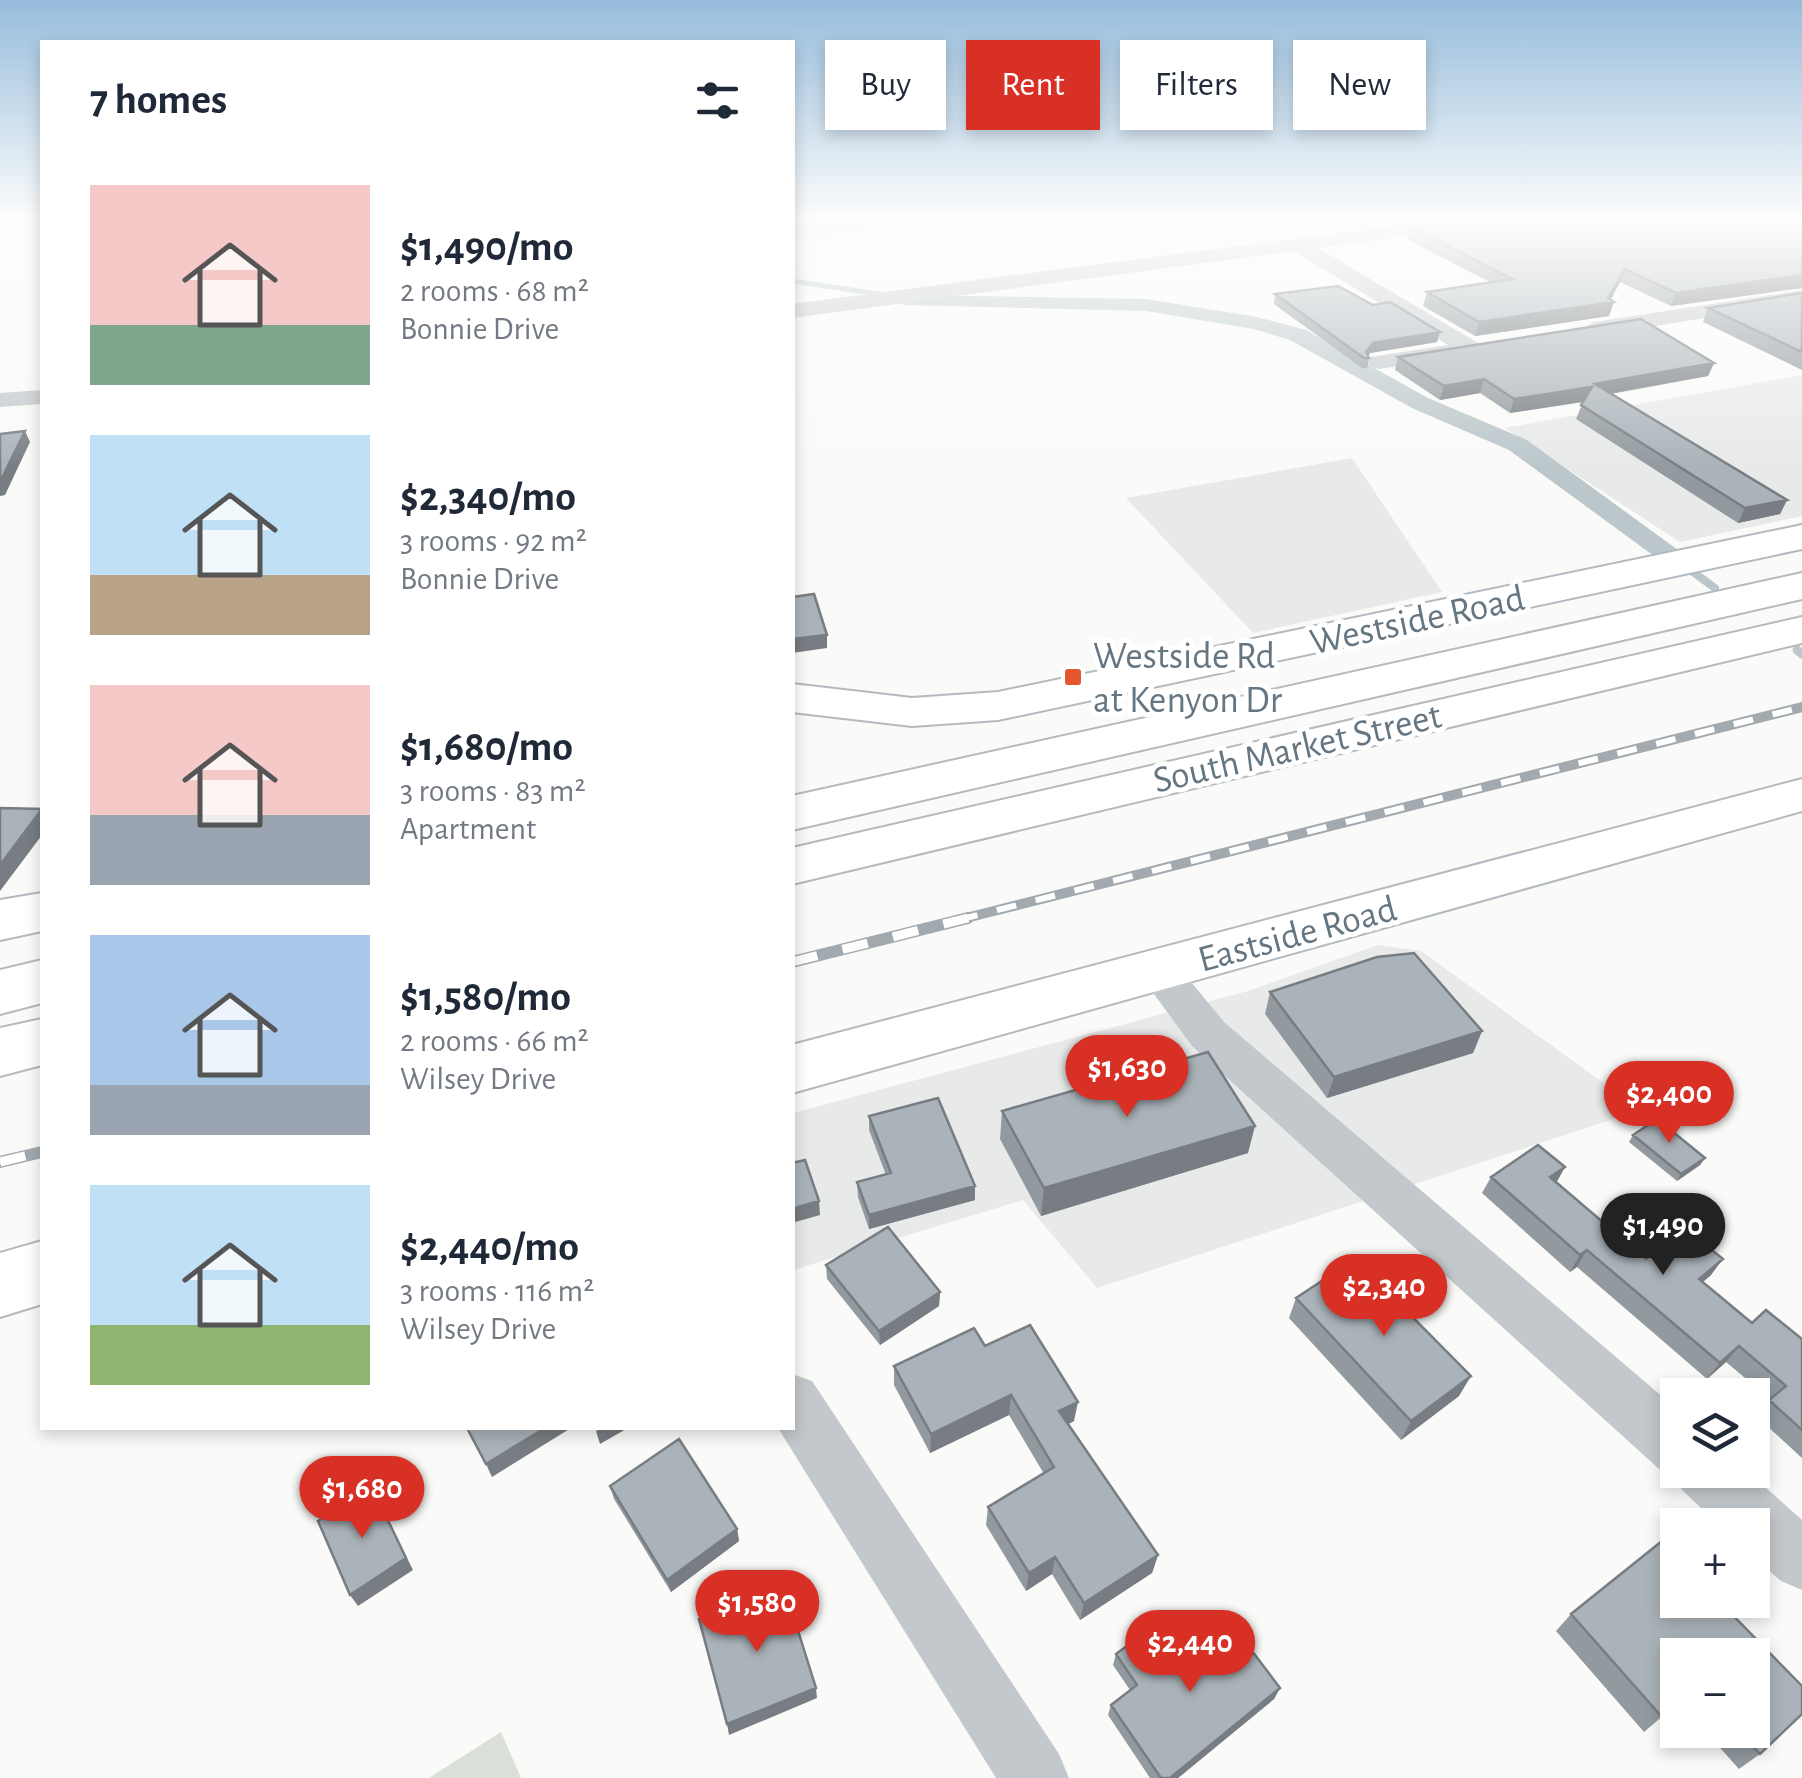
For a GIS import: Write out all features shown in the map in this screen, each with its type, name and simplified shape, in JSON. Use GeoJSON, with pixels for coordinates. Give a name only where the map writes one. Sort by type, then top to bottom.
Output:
{"type":"FeatureCollection","features":[{"type":"Feature","properties":{"kind":"main road","name":"Westside Road"},"geometry":{"type":"LineString","coordinates":[[795,698],[912,712],[998,706],[1802,536]]}},
{"type":"Feature","properties":{"kind":"main road","name":"South Market Street"},"geometry":{"type":"LineString","coordinates":[[795,812],[1791,588]]}},
{"type":"Feature","properties":{"kind":"main road","name":"South Market Street"},"geometry":{"type":"LineString","coordinates":[[795,865],[1802,630]]}},
{"type":"Feature","properties":{"kind":"main road","name":"Eastside Road"},"geometry":{"type":"LineString","coordinates":[[795,1068],[1802,795]]}},
{"type":"Feature","properties":{"kind":"main road"},"geometry":{"type":"LineString","coordinates":[[0,920],[40,912]]}},
{"type":"Feature","properties":{"kind":"main road"},"geometry":{"type":"LineString","coordinates":[[0,992],[40,982]]}},
{"type":"Feature","properties":{"kind":"main road"},"geometry":{"type":"LineString","coordinates":[[0,1052],[40,1042]]}},
{"type":"Feature","properties":{"kind":"main road"},"geometry":{"type":"LineString","coordinates":[[0,1284],[40,1274]]}},
{"type":"Feature","properties":{"kind":"street"},"geometry":{"type":"LineString","coordinates":[[795,311],[858,303]]}},
{"type":"Feature","properties":{"kind":"street"},"geometry":{"type":"LineString","coordinates":[[1379,362],[1480,346],[1402,303]]}},
{"type":"Feature","properties":{"kind":"street"},"geometry":{"type":"LineString","coordinates":[[1568,333],[1758,303]]}},
{"type":"Feature","properties":{"kind":"street"},"geometry":{"type":"LineString","coordinates":[[0,400],[40,396]]}},
{"type":"Feature","properties":{"kind":"street"},"geometry":{"type":"LineString","coordinates":[[1158,971],[1208,1034],[1660,1432]]}},
{"type":"Feature","properties":{"kind":"street"},"geometry":{"type":"LineString","coordinates":[[795,1405],[1035,1778]]}},
{"type":"Feature","properties":{"kind":"street"},"geometry":{"type":"LineString","coordinates":[[1722,1488],[1802,1560]]}},
{"type":"Feature","properties":{"kind":"shaded area"},"geometry":{"type":"Polygon","coordinates":[[[1802,375],[1802,516],[1680,542],[1505,428],[1802,375]]]}},
{"type":"Feature","properties":{"kind":"shaded area"},"geometry":{"type":"Polygon","coordinates":[[[1352,458],[1442,592],[1253,633],[1126,498],[1352,458]]]}},
{"type":"Feature","properties":{"kind":"shaded area"},"geometry":{"type":"Polygon","coordinates":[[[1378,945],[1421,951],[1641,1110],[1097,1288],[1023,1200],[795,1269],[795,1112],[1248,991],[1378,945]]]}},
{"type":"Feature","properties":{"kind":"shaded area"},"geometry":{"type":"Polygon","coordinates":[[[501,1732],[521,1778],[429,1778],[501,1732]]]}},
{"type":"Feature","properties":{"kind":"building"},"geometry":{"type":"Polygon","coordinates":[[[1287,303],[1392,303],[1440,332],[1373,343],[1366,352],[1369,358],[1287,303]]]}},
{"type":"Feature","properties":{"kind":"building"},"geometry":{"type":"Polygon","coordinates":[[[1446,303],[1607,303],[1479,322],[1446,303]]]}},
{"type":"Feature","properties":{"kind":"building"},"geometry":{"type":"Polygon","coordinates":[[[1740,303],[1802,303],[1802,352],[1708,308],[1740,303]]]}},
{"type":"Feature","properties":{"kind":"building"},"geometry":{"type":"Polygon","coordinates":[[[1641,319],[1714,363],[1595,384],[1787,500],[1745,508],[1581,405],[1592,387],[1514,399],[1484,379],[1444,386],[1398,357],[1641,319]]]}},
{"type":"Feature","properties":{"kind":"building"},"geometry":{"type":"Polygon","coordinates":[[[25,431],[0,482],[0,434],[25,431]]]}},
{"type":"Feature","properties":{"kind":"building"},"geometry":{"type":"Polygon","coordinates":[[[814,594],[827,635],[795,639],[795,597],[814,594]]]}},
{"type":"Feature","properties":{"kind":"building"},"geometry":{"type":"Polygon","coordinates":[[[0,808],[40,809],[40,812],[0,865],[0,808]]]}},
{"type":"Feature","properties":{"kind":"building"},"geometry":{"type":"Polygon","coordinates":[[[1414,953],[1482,1031],[1334,1077],[1270,992],[1377,957],[1414,953]]]}},
{"type":"Feature","properties":{"kind":"building"},"geometry":{"type":"Polygon","coordinates":[[[1208,1052],[1255,1126],[1044,1188],[1002,1111],[1208,1052]]]}},
{"type":"Feature","properties":{"kind":"building"},"geometry":{"type":"Polygon","coordinates":[[[938,1098],[975,1186],[869,1215],[857,1182],[891,1173],[869,1116],[938,1098]]]}},
{"type":"Feature","properties":{"kind":"building"},"geometry":{"type":"Polygon","coordinates":[[[1657,1119],[1705,1158],[1681,1174],[1633,1135],[1657,1119]]]}},
{"type":"Feature","properties":{"kind":"building"},"geometry":{"type":"Polygon","coordinates":[[[1538,1145],[1565,1167],[1550,1177],[1646,1259],[1685,1228],[1723,1259],[1699,1279],[1752,1323],[1766,1310],[1802,1339],[1802,1430],[1770,1401],[1786,1386],[1739,1346],[1720,1363],[1587,1250],[1580,1255],[1491,1177],[1538,1145]]]}},
{"type":"Feature","properties":{"kind":"building"},"geometry":{"type":"Polygon","coordinates":[[[805,1160],[819,1201],[795,1208],[795,1162],[805,1160]]]}},
{"type":"Feature","properties":{"kind":"building"},"geometry":{"type":"Polygon","coordinates":[[[888,1227],[940,1292],[879,1331],[826,1265],[888,1227]]]}},
{"type":"Feature","properties":{"kind":"building"},"geometry":{"type":"Polygon","coordinates":[[[1355,1259],[1471,1376],[1411,1421],[1296,1298],[1355,1259]]]}},
{"type":"Feature","properties":{"kind":"building"},"geometry":{"type":"Polygon","coordinates":[[[1030,1325],[1078,1402],[1059,1411],[1158,1555],[1084,1603],[1055,1557],[1029,1573],[988,1507],[1054,1467],[1011,1395],[931,1434],[894,1366],[974,1328],[985,1346],[1030,1325]]]}},
{"type":"Feature","properties":{"kind":"building"},"geometry":{"type":"Polygon","coordinates":[[[468,1430],[542,1430],[486,1464],[468,1430]]]}},
{"type":"Feature","properties":{"kind":"building"},"geometry":{"type":"Polygon","coordinates":[[[679,1439],[737,1529],[667,1580],[610,1486],[679,1439]]]}},
{"type":"Feature","properties":{"kind":"building"},"geometry":{"type":"Polygon","coordinates":[[[372,1487],[406,1558],[350,1595],[318,1521],[372,1487]]]}},
{"type":"Feature","properties":{"kind":"building"},"geometry":{"type":"Polygon","coordinates":[[[1660,1543],[1660,1618],[1736,1618],[1755,1638],[1660,1638],[1660,1715],[1571,1614],[1660,1543]]]}},
{"type":"Feature","properties":{"kind":"building"},"geometry":{"type":"Polygon","coordinates":[[[784,1586],[816,1688],[727,1724],[699,1619],[784,1586]]]}},
{"type":"Feature","properties":{"kind":"building"},"geometry":{"type":"Polygon","coordinates":[[[1227,1618],[1280,1688],[1170,1778],[1161,1778],[1111,1705],[1137,1685],[1116,1654],[1148,1630],[1171,1662],[1227,1618]]]}},
{"type":"Feature","properties":{"kind":"building"},"geometry":{"type":"Polygon","coordinates":[[[1770,1653],[1802,1686],[1802,1714],[1770,1744],[1770,1653]]]}},
{"type":"Feature","properties":{"kind":"waterway"},"geometry":{"type":"LineString","coordinates":[[1027,303],[1146,305],[1257,323],[1298,335],[1420,403],[1518,445],[1664,550]]}},
{"type":"Feature","properties":{"kind":"waterway"},"geometry":{"type":"LineString","coordinates":[[1693,572],[1715,588]]}},
{"type":"Feature","properties":{"kind":"waterway"},"geometry":{"type":"LineString","coordinates":[[1797,650],[1802,654]]}},
{"type":"Feature","properties":{"kind":"railway"},"geometry":{"type":"LineString","coordinates":[[958,920],[1802,707]]}},
{"type":"Feature","properties":{"kind":"railway"},"geometry":{"type":"LineString","coordinates":[[795,961],[968,918]]}},
{"type":"Feature","properties":{"kind":"railway"},"geometry":{"type":"LineString","coordinates":[[0,1162],[40,1152]]}},
{"type":"Feature","properties":{"kind":"place","name":"Westside Rd at Kenyon Dr"},"geometry":{"type":"Point","coordinates":[1073,677]}}]}
